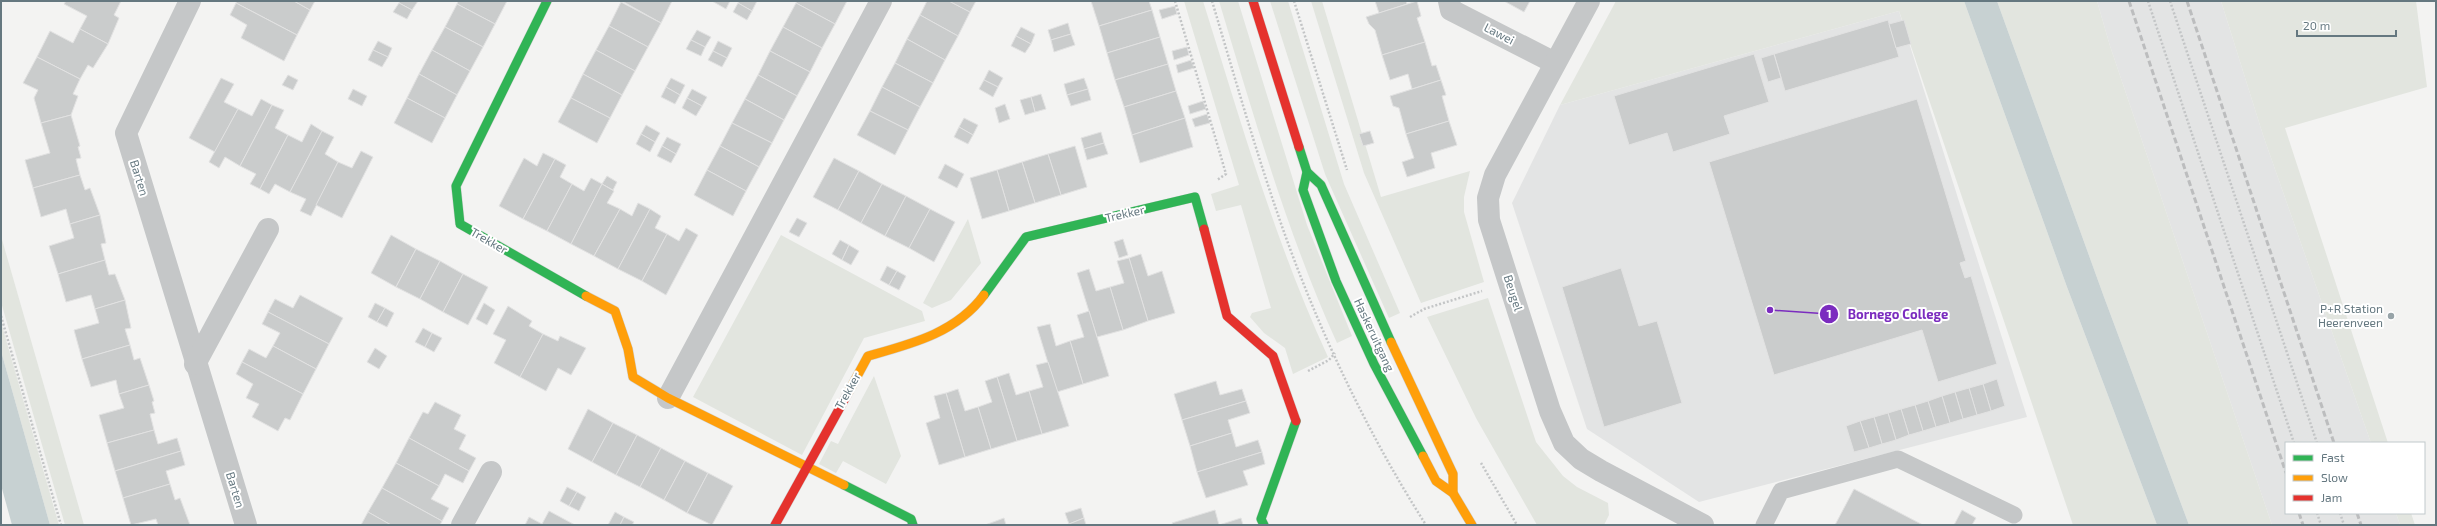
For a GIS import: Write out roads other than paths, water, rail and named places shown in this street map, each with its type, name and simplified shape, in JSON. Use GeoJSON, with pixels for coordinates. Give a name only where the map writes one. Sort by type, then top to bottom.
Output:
{"type":"FeatureCollection","features":[{"type":"Feature","properties":{"kind":"street","name":"Barten"},"geometry":{"type":"LineString","coordinates":[[190,1],[126,133],[195,364],[246,525]]}},
{"type":"Feature","properties":{"kind":"street","name":"Trekker"},"geometry":{"type":"LineString","coordinates":[[546,1],[456,186],[460,224],[564,285],[615,311],[628,349],[633,377],[668,398],[805,468],[911,519],[913,525]]}},
{"type":"Feature","properties":{"kind":"street"},"geometry":{"type":"LineString","coordinates":[[668,398],[881,1]]}},
{"type":"Feature","properties":{"kind":"street","name":"Haskeruitgang"},"geometry":{"type":"LineString","coordinates":[[1253,1],[1307,172],[1303,190],[1336,281],[1398,412],[1436,481],[1453,493],[1472,525]]}},
{"type":"Feature","properties":{"kind":"street","name":"Lawei"},"geometry":{"type":"LineString","coordinates":[[1449,1],[1451,10],[1555,63]]}},
{"type":"Feature","properties":{"kind":"street","name":"Beugel"},"geometry":{"type":"LineString","coordinates":[[1589,1],[1495,175],[1488,198],[1488,220],[1550,411],[1564,443],[1581,459],[1703,525]]}},
{"type":"Feature","properties":{"kind":"street","name":"Haskeruitgang"},"geometry":{"type":"LineString","coordinates":[[1307,172],[1322,185],[1373,303],[1453,474],[1453,493]]}},
{"type":"Feature","properties":{"kind":"street","name":"Trekker"},"geometry":{"type":"LineString","coordinates":[[775,525],[868,356],[930,338],[974,309],[1026,237],[1196,197],[1227,316],[1273,356],[1296,422],[1261,520],[1264,525]]}},
{"type":"Feature","properties":{"kind":"street"},"geometry":{"type":"LineString","coordinates":[[195,364],[268,229]]}},
{"type":"Feature","properties":{"kind":"street"},"geometry":{"type":"LineString","coordinates":[[462,525],[491,472]]}},
{"type":"Feature","properties":{"kind":"lane"},"geometry":{"type":"LineString","coordinates":[[1764,525],[1782,491],[1898,459],[2014,515]]}},
{"type":"Feature","properties":{"kind":"railway"},"geometry":{"type":"LineString","coordinates":[[2129,1],[2285,470]]}},
{"type":"Feature","properties":{"kind":"railway"},"geometry":{"type":"LineString","coordinates":[[2187,1],[2334,442]]}},
{"type":"Feature","properties":{"kind":"railway"},"geometry":{"type":"LineString","coordinates":[[2299,514],[2303,525]]}},
{"type":"Feature","properties":{"kind":"railway"},"geometry":{"type":"LineString","coordinates":[[2357,514],[2361,525]]}},
{"type":"Feature","properties":{"kind":"place","name":"Bornego College"},"geometry":{"type":"Point","coordinates":[1770,310]}},
{"type":"Feature","properties":{"kind":"place","name":"P+R Station Heerenveen"},"geometry":{"type":"Point","coordinates":[2391,316]}}]}
